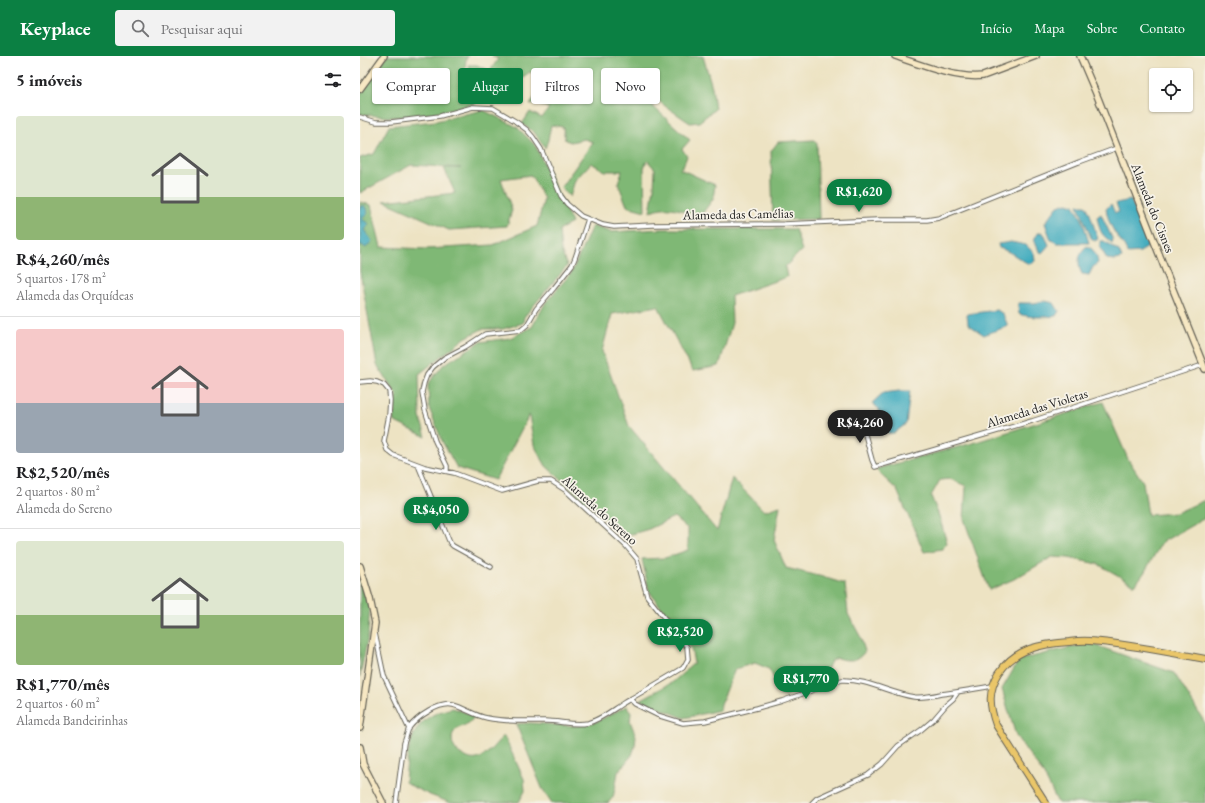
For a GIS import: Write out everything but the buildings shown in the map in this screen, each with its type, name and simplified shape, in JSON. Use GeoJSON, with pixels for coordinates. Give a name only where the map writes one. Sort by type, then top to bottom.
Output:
{"type":"FeatureCollection","features":[{"type":"Feature","properties":{"kind":"main road"},"geometry":{"type":"LineString","coordinates":[[1046,803],[996,725],[992,713],[990,703],[992,686],[1002,669],[1009,661],[1019,653],[1030,648],[1050,643],[1089,640],[1205,659]]}},
{"type":"Feature","properties":{"kind":"street"},"geometry":{"type":"LineString","coordinates":[[360,89],[384,56]]}},
{"type":"Feature","properties":{"kind":"street"},"geometry":{"type":"LineString","coordinates":[[895,56],[961,76],[974,77],[983,76],[1036,56]]}},
{"type":"Feature","properties":{"kind":"street","name":"Alameda do Cisnes"},"geometry":{"type":"LineString","coordinates":[[1080,56],[1130,178],[1204,367]]}},
{"type":"Feature","properties":{"kind":"street","name":"Alameda das Camélias"},"geometry":{"type":"LineString","coordinates":[[360,117],[376,122],[391,122],[440,116],[473,107],[493,108],[515,121],[533,136],[541,149],[561,196],[572,210],[588,219],[614,227],[927,220],[939,218],[1117,148]]}},
{"type":"Feature","properties":{"kind":"street"},"geometry":{"type":"LineString","coordinates":[[447,471],[447,466],[435,441],[425,410],[422,392],[427,375],[433,367],[444,358],[485,334],[521,330],[527,325],[536,309],[572,265],[588,219]]}},
{"type":"Feature","properties":{"kind":"street","name":"Alameda das Violetas"},"geometry":{"type":"LineString","coordinates":[[860,416],[875,467],[1032,421],[1204,367]]}},
{"type":"Feature","properties":{"kind":"street","name":"Alameda do Sereno"},"geometry":{"type":"LineString","coordinates":[[360,382],[377,382],[384,386],[388,391],[390,400],[389,415],[384,441],[387,450],[392,455],[418,465],[454,473],[502,491],[538,480],[551,481],[565,490],[626,546],[637,559],[647,596],[687,647],[688,659],[683,668],[604,716],[587,723],[576,724],[546,721],[501,720],[487,718],[453,705],[440,706],[422,716],[409,729],[404,743],[396,803]]}},
{"type":"Feature","properties":{"kind":"street"},"geometry":{"type":"LineString","coordinates":[[418,465],[450,543],[491,567]]}},
{"type":"Feature","properties":{"kind":"street"},"geometry":{"type":"LineString","coordinates":[[360,566],[374,612],[375,623],[360,728]]}},
{"type":"Feature","properties":{"kind":"street"},"geometry":{"type":"LineString","coordinates":[[374,630],[384,676],[409,729]]}},
{"type":"Feature","properties":{"kind":"street"},"geometry":{"type":"LineString","coordinates":[[630,699],[635,704],[657,715],[683,723],[705,721],[758,708],[842,680],[853,679],[914,697],[924,697],[992,686]]}},
{"type":"Feature","properties":{"kind":"street"},"geometry":{"type":"LineString","coordinates":[[812,803],[817,798],[868,775],[875,770],[898,746],[934,719],[946,705],[954,699],[958,692]]}},
{"type":"Feature","properties":{"kind":"street"},"geometry":{"type":"LineString","coordinates":[[360,747],[363,764],[384,803]]}},
{"type":"Feature","properties":{"kind":"green space"},"geometry":{"type":"Polygon","coordinates":[[[387,56],[468,56],[465,68],[458,68],[458,104],[472,104],[421,115],[399,117],[360,114],[360,95],[372,78],[372,104],[450,104],[450,68],[379,68],[387,56]]]}},
{"type":"Feature","properties":{"kind":"green space"},"geometry":{"type":"Polygon","coordinates":[[[492,56],[703,56],[712,87],[715,109],[699,122],[690,123],[660,102],[660,68],[601,68],[601,104],[650,104],[690,140],[682,149],[687,156],[680,169],[715,185],[713,199],[699,218],[681,210],[669,208],[656,209],[650,212],[654,188],[655,169],[647,160],[644,168],[645,211],[627,206],[618,183],[622,171],[605,171],[591,163],[575,180],[570,197],[561,187],[593,142],[584,139],[571,142],[565,140],[563,127],[551,125],[545,148],[534,132],[522,124],[530,112],[542,118],[549,108],[536,104],[593,104],[593,68],[531,68],[531,72],[523,77],[523,68],[492,68],[498,59],[492,56]]]}},
{"type":"Feature","properties":{"kind":"green space"},"geometry":{"type":"Polygon","coordinates":[[[468,65],[477,65],[484,68],[470,68],[468,65]]]}},
{"type":"Feature","properties":{"kind":"green space"},"geometry":{"type":"Polygon","coordinates":[[[483,110],[517,127],[535,145],[572,223],[559,230],[561,251],[567,266],[524,317],[523,323],[503,329],[482,329],[465,338],[419,374],[420,417],[426,437],[393,421],[397,395],[377,365],[360,272],[360,202],[371,205],[381,247],[427,249],[493,245],[537,226],[544,199],[531,175],[501,179],[512,210],[507,226],[449,230],[384,201],[455,193],[444,168],[461,168],[411,165],[360,193],[360,158],[374,154],[389,126],[436,121],[483,110]]]}},
{"type":"Feature","properties":{"kind":"green space"},"geometry":{"type":"Polygon","coordinates":[[[814,140],[817,144],[819,219],[773,220],[771,151],[778,142],[814,140]]]}},
{"type":"Feature","properties":{"kind":"green space"},"geometry":{"type":"Polygon","coordinates":[[[592,226],[611,232],[662,229],[795,229],[802,250],[785,267],[787,277],[731,296],[732,323],[719,366],[693,371],[658,306],[612,314],[602,351],[629,426],[717,531],[732,478],[764,511],[780,506],[774,540],[786,568],[845,584],[848,614],[860,636],[865,651],[856,659],[845,660],[837,658],[831,661],[822,681],[783,696],[769,669],[755,663],[735,669],[720,710],[684,718],[640,700],[673,682],[694,663],[691,648],[649,591],[642,559],[665,558],[688,550],[688,529],[674,517],[649,529],[625,536],[546,466],[534,445],[529,415],[495,480],[457,468],[443,443],[429,408],[428,384],[443,365],[480,342],[510,338],[532,327],[546,302],[572,272],[592,226]]]}},
{"type":"Feature","properties":{"kind":"green space"},"geometry":{"type":"Polygon","coordinates":[[[1103,402],[1128,459],[1143,482],[1148,515],[1176,513],[1205,500],[1205,518],[1162,542],[1144,573],[1135,585],[1098,564],[1068,558],[1052,557],[1014,579],[989,590],[964,519],[966,486],[950,479],[940,480],[931,496],[947,543],[942,549],[924,552],[897,490],[876,469],[973,443],[1103,402]]]}},
{"type":"Feature","properties":{"kind":"green space"},"geometry":{"type":"Polygon","coordinates":[[[360,578],[370,603],[368,636],[360,677],[360,578]]]}},
{"type":"Feature","properties":{"kind":"green space"},"geometry":{"type":"Polygon","coordinates":[[[1089,643],[1174,673],[1205,723],[1205,803],[1058,803],[1044,775],[1016,736],[1002,689],[1019,660],[1089,643]]]}},
{"type":"Feature","properties":{"kind":"green space"},"geometry":{"type":"Polygon","coordinates":[[[627,706],[631,713],[630,721],[636,736],[635,746],[632,755],[618,772],[613,797],[608,803],[552,803],[542,788],[516,724],[530,723],[577,726],[596,722],[627,706]]]}},
{"type":"Feature","properties":{"kind":"green space"},"geometry":{"type":"Polygon","coordinates":[[[453,708],[474,717],[470,722],[455,730],[452,736],[452,742],[457,751],[470,759],[476,759],[486,754],[504,736],[524,779],[525,791],[519,802],[451,803],[430,795],[405,782],[410,744],[414,734],[420,725],[428,718],[439,712],[453,708]]]}},
{"type":"Feature","properties":{"kind":"water"},"geometry":{"type":"Polygon","coordinates":[[[1131,200],[1148,247],[1140,252],[1127,253],[1111,226],[1106,209],[1111,204],[1115,213],[1119,212],[1116,203],[1131,200]]]}},
{"type":"Feature","properties":{"kind":"water"},"geometry":{"type":"Polygon","coordinates":[[[1067,203],[1074,205],[1082,219],[1089,243],[1057,243],[1051,240],[1045,223],[1058,206],[1067,203]]]}},
{"type":"Feature","properties":{"kind":"water"},"geometry":{"type":"Polygon","coordinates":[[[364,205],[368,213],[362,219],[369,224],[364,230],[372,241],[366,248],[360,244],[360,207],[364,205]]]}},
{"type":"Feature","properties":{"kind":"water"},"geometry":{"type":"Polygon","coordinates":[[[1078,205],[1086,205],[1098,239],[1095,241],[1091,238],[1078,205]]]}},
{"type":"Feature","properties":{"kind":"water"},"geometry":{"type":"Polygon","coordinates":[[[1101,214],[1113,240],[1112,243],[1103,235],[1100,229],[1097,217],[1101,214]]]}},
{"type":"Feature","properties":{"kind":"water"},"geometry":{"type":"Polygon","coordinates":[[[1041,232],[1045,235],[1049,245],[1042,253],[1039,251],[1034,240],[1037,234],[1041,232]]]}},
{"type":"Feature","properties":{"kind":"water"},"geometry":{"type":"Polygon","coordinates":[[[1100,241],[1104,241],[1119,251],[1122,258],[1115,260],[1107,259],[1100,247],[1100,241]]]}},
{"type":"Feature","properties":{"kind":"water"},"geometry":{"type":"Polygon","coordinates":[[[1011,242],[1026,245],[1034,253],[1035,261],[1029,264],[1011,253],[999,248],[998,244],[1011,242]]]}},
{"type":"Feature","properties":{"kind":"water"},"geometry":{"type":"Polygon","coordinates":[[[1087,246],[1095,253],[1098,263],[1093,267],[1089,275],[1082,274],[1079,267],[1080,255],[1087,246]]]}},
{"type":"Feature","properties":{"kind":"water"},"geometry":{"type":"Polygon","coordinates":[[[1045,301],[1054,303],[1059,311],[1056,316],[1033,317],[1019,314],[1018,303],[1045,301]]]}},
{"type":"Feature","properties":{"kind":"water"},"geometry":{"type":"Polygon","coordinates":[[[997,310],[1003,314],[1008,326],[984,335],[968,324],[967,314],[997,310]]]}},
{"type":"Feature","properties":{"kind":"water"},"geometry":{"type":"Polygon","coordinates":[[[910,391],[906,424],[894,433],[888,433],[879,423],[879,409],[872,403],[883,393],[910,391]]]}}]}
